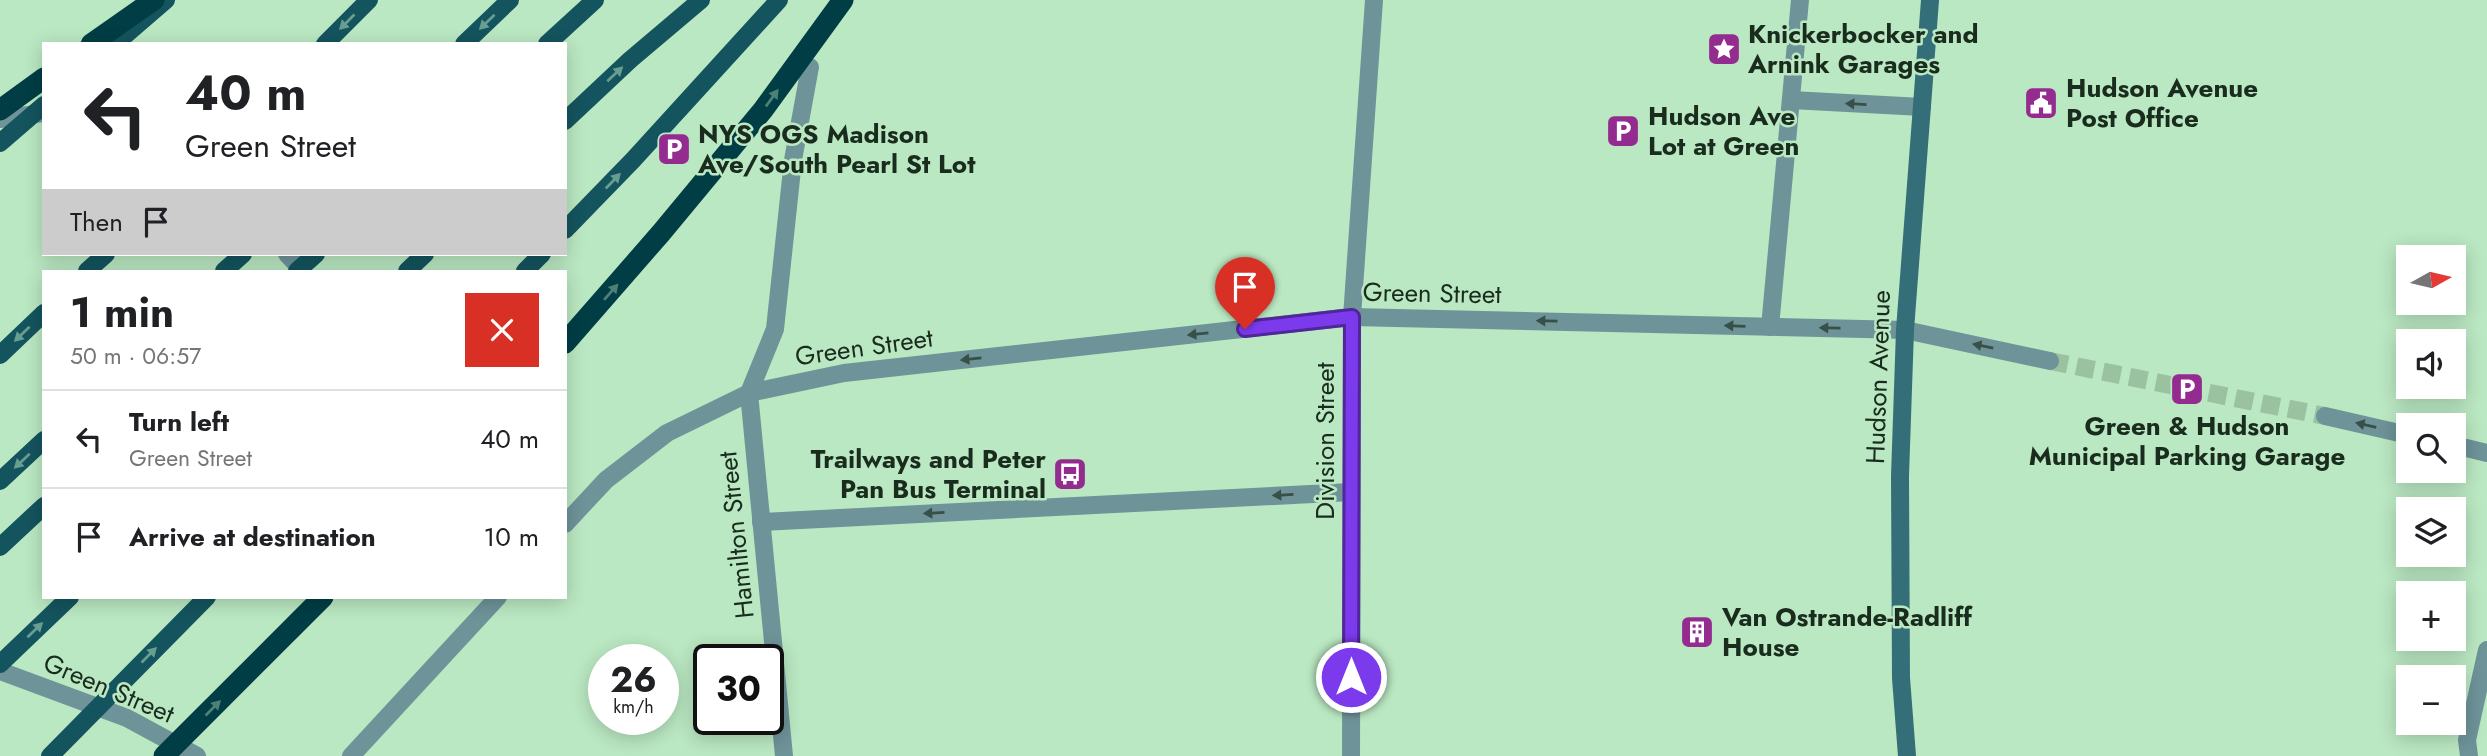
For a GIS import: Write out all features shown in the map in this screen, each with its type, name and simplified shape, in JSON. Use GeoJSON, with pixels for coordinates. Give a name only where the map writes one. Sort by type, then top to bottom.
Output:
{"type":"FeatureCollection","features":[{"type":"Feature","properties":{"kind":"highway"},"geometry":{"type":"LineString","coordinates":[[94,42],[154,0]]}},
{"type":"Feature","properties":{"kind":"highway"},"geometry":{"type":"LineString","coordinates":[[567,341],[763,110],[843,0]]}},
{"type":"Feature","properties":{"kind":"highway"},"geometry":{"type":"LineString","coordinates":[[0,110],[42,79]]}},
{"type":"Feature","properties":{"kind":"highway"},"geometry":{"type":"LineString","coordinates":[[164,756],[321,599]]}},
{"type":"Feature","properties":{"kind":"main road"},"geometry":{"type":"LineString","coordinates":[[117,42],[166,0]]}},
{"type":"Feature","properties":{"kind":"main road"},"geometry":{"type":"LineString","coordinates":[[327,42],[369,0]]}},
{"type":"Feature","properties":{"kind":"main road"},"geometry":{"type":"LineString","coordinates":[[466,42],[510,0]]}},
{"type":"Feature","properties":{"kind":"main road"},"geometry":{"type":"LineString","coordinates":[[549,42],[595,0]]}},
{"type":"Feature","properties":{"kind":"main road"},"geometry":{"type":"LineString","coordinates":[[567,119],[630,60],[701,0]]}},
{"type":"Feature","properties":{"kind":"main road"},"geometry":{"type":"LineString","coordinates":[[567,228],[779,0]]}},
{"type":"Feature","properties":{"kind":"main road"},"geometry":{"type":"LineString","coordinates":[[0,143],[42,107]]}},
{"type":"Feature","properties":{"kind":"main road"},"geometry":{"type":"LineString","coordinates":[[89,270],[104,256]]}},
{"type":"Feature","properties":{"kind":"main road"},"geometry":{"type":"LineString","coordinates":[[225,270],[241,256]]}},
{"type":"Feature","properties":{"kind":"main road"},"geometry":{"type":"LineString","coordinates":[[298,270],[314,256]]}},
{"type":"Feature","properties":{"kind":"main road"},"geometry":{"type":"LineString","coordinates":[[408,270],[423,256]]}},
{"type":"Feature","properties":{"kind":"main road"},"geometry":{"type":"LineString","coordinates":[[527,270],[540,256]]}},
{"type":"Feature","properties":{"kind":"main road"},"geometry":{"type":"LineString","coordinates":[[0,355],[42,315]]}},
{"type":"Feature","properties":{"kind":"main road"},"geometry":{"type":"LineString","coordinates":[[0,481],[42,442]]}},
{"type":"Feature","properties":{"kind":"main road"},"geometry":{"type":"LineString","coordinates":[[0,547],[42,508]]}},
{"type":"Feature","properties":{"kind":"main road"},"geometry":{"type":"LineString","coordinates":[[0,664],[68,599]]}},
{"type":"Feature","properties":{"kind":"main road"},"geometry":{"type":"LineString","coordinates":[[50,756],[205,599]]}},
{"type":"Feature","properties":{"kind":"street","name":"Division Street"},"geometry":{"type":"LineString","coordinates":[[1351,756],[1352,317],[1374,0]]}},
{"type":"Feature","properties":{"kind":"street"},"geometry":{"type":"LineString","coordinates":[[1770,327],[1800,0]]}},
{"type":"Feature","properties":{"kind":"street","name":"Hudson Avenue"},"geometry":{"type":"LineString","coordinates":[[1907,756],[1901,678],[1900,475],[1905,330],[1930,0]]}},
{"type":"Feature","properties":{"kind":"street"},"geometry":{"type":"LineString","coordinates":[[748,393],[775,329],[793,160],[810,67]]}},
{"type":"Feature","properties":{"kind":"street"},"geometry":{"type":"LineString","coordinates":[[1791,100],[1922,107]]}},
{"type":"Feature","properties":{"kind":"street"},"geometry":{"type":"LineString","coordinates":[[0,119],[42,113]]}},
{"type":"Feature","properties":{"kind":"street"},"geometry":{"type":"LineString","coordinates":[[289,256],[302,270]]}},
{"type":"Feature","properties":{"kind":"street","name":"Green Street"},"geometry":{"type":"LineString","coordinates":[[567,522],[606,480],[667,433],[748,393],[844,373],[1352,317],[1905,330],[2050,361]]}},
{"type":"Feature","properties":{"kind":"street","name":"Hamilton Street"},"geometry":{"type":"LineString","coordinates":[[748,393],[784,756]]}},
{"type":"Feature","properties":{"kind":"street"},"geometry":{"type":"LineString","coordinates":[[2325,416],[2396,432]]}},
{"type":"Feature","properties":{"kind":"street"},"geometry":{"type":"LineString","coordinates":[[2466,448],[2487,453]]}},
{"type":"Feature","properties":{"kind":"street"},"geometry":{"type":"LineString","coordinates":[[761,522],[1351,492]]}},
{"type":"Feature","properties":{"kind":"street"},"geometry":{"type":"LineString","coordinates":[[351,756],[496,599]]}},
{"type":"Feature","properties":{"kind":"street"},"geometry":{"type":"LineString","coordinates":[[2469,756],[2467,740],[2487,650]]}},
{"type":"Feature","properties":{"kind":"street","name":"Green Street"},"geometry":{"type":"LineString","coordinates":[[0,671],[127,718],[197,756]]}},
{"type":"Feature","properties":{"kind":"tunnel"},"geometry":{"type":"LineString","coordinates":[[2050,361],[2325,416]]}},
{"type":"Feature","properties":{"kind":"place","name":"Knickerbocker and Arnink Garages"},"geometry":{"type":"Point","coordinates":[1724,49]}},
{"type":"Feature","properties":{"kind":"place","name":"Hudson Avenue Post Office"},"geometry":{"type":"Point","coordinates":[2041,103]}},
{"type":"Feature","properties":{"kind":"place","name":"Hudson Ave Lot at Green"},"geometry":{"type":"Point","coordinates":[1623,131]}},
{"type":"Feature","properties":{"kind":"place","name":"NYS OGS Madison Ave/South Pearl St Lot"},"geometry":{"type":"Point","coordinates":[674,149]}},
{"type":"Feature","properties":{"kind":"place","name":"Green & Hudson Municipal Parking Garage"},"geometry":{"type":"Point","coordinates":[2187,389]}},
{"type":"Feature","properties":{"kind":"place","name":"Trailways and Peter Pan Bus Terminal"},"geometry":{"type":"Point","coordinates":[1070,474]}},
{"type":"Feature","properties":{"kind":"place","name":"Van Ostrande-Radliff House"},"geometry":{"type":"Point","coordinates":[1697,632]}},
{"type":"Feature","properties":{"kind":"route"},"geometry":{"type":"LineString","coordinates":[[1245,329],[1352,317],[1351,677]]}}]}
